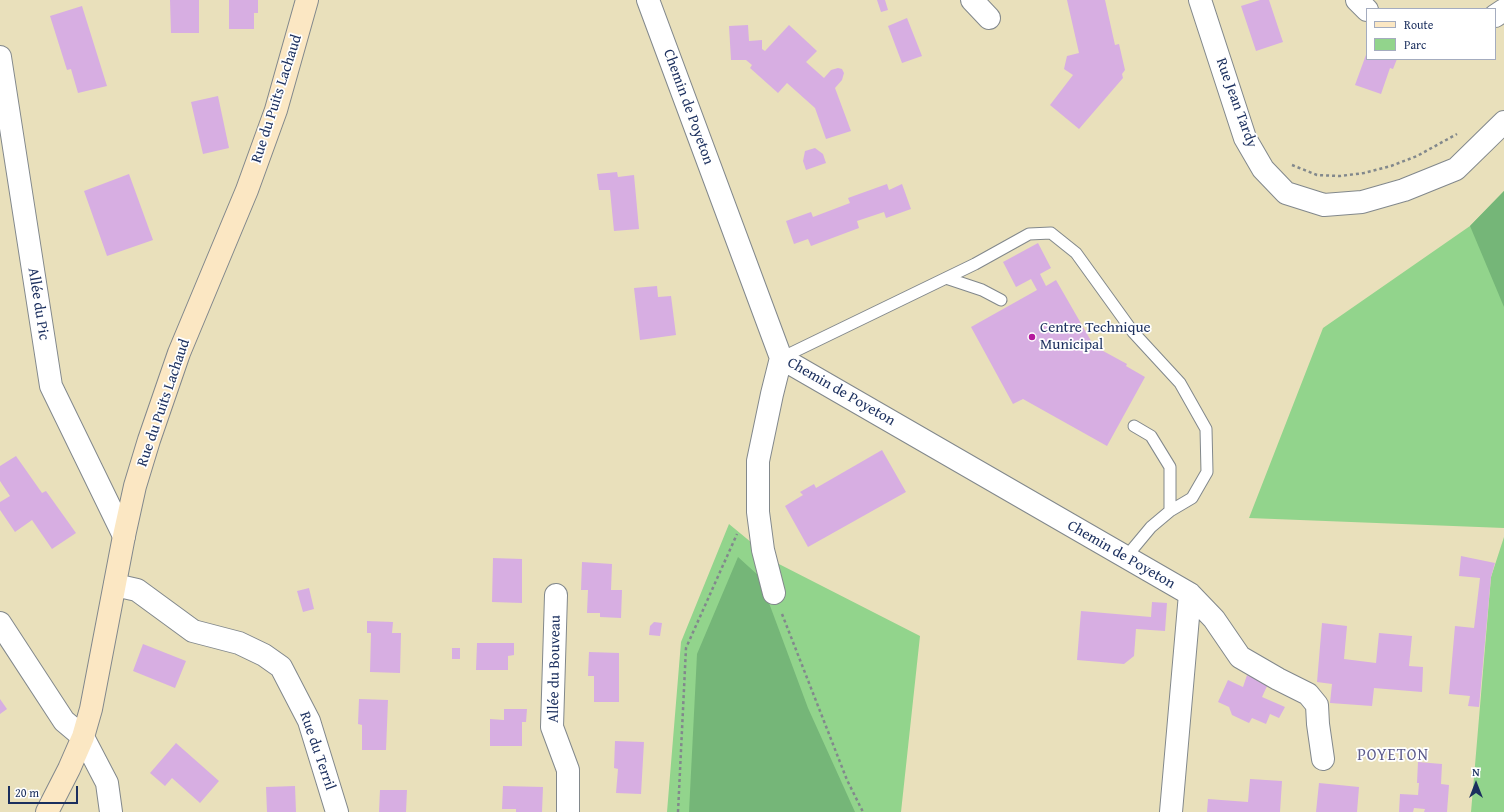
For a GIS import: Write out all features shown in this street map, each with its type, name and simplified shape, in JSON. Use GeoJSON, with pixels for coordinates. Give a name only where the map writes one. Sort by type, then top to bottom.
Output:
{"type":"FeatureCollection","features":[{"type":"Feature","properties":{"kind":"street","name":"Rue du Puits Lachaud"},"geometry":{"type":"LineString","coordinates":[[47,812],[69,770],[83,737],[91,709],[124,536],[135,486],[149,440],[179,354],[247,190],[276,110],[307,0]]}},
{"type":"Feature","properties":{"kind":"street","name":"Chemin de Poyeton"},"geometry":{"type":"LineString","coordinates":[[648,0],[781,358],[1190,594],[1214,619],[1240,657],[1308,694],[1317,705],[1323,759]]}},
{"type":"Feature","properties":{"kind":"street"},"geometry":{"type":"LineString","coordinates":[[972,0],[989,18]]}},
{"type":"Feature","properties":{"kind":"street","name":"Rue Jean Tardy"},"geometry":{"type":"LineString","coordinates":[[1200,0],[1245,138],[1263,169],[1286,193],[1324,205],[1362,202],[1404,190],[1456,169],[1504,122]]}},
{"type":"Feature","properties":{"kind":"street"},"geometry":{"type":"LineString","coordinates":[[1357,0],[1366,9]]}},
{"type":"Feature","properties":{"kind":"street","name":"Allée du Pic"},"geometry":{"type":"LineString","coordinates":[[0,57],[51,386],[124,536]]}},
{"type":"Feature","properties":{"kind":"street"},"geometry":{"type":"LineString","coordinates":[[774,593],[763,550],[758,512],[758,461],[781,358]]}},
{"type":"Feature","properties":{"kind":"street","name":"Rue du Terril"},"geometry":{"type":"LineString","coordinates":[[115,585],[137,590],[193,632],[239,644],[264,656],[281,667],[310,721],[337,812]]}},
{"type":"Feature","properties":{"kind":"street","name":"Chemin de Poyeton"},"geometry":{"type":"LineString","coordinates":[[1171,812],[1190,594]]}},
{"type":"Feature","properties":{"kind":"street","name":"Allée du Bouveau"},"geometry":{"type":"LineString","coordinates":[[556,595],[552,727],[568,770],[568,812]]}},
{"type":"Feature","properties":{"kind":"street"},"geometry":{"type":"LineString","coordinates":[[0,622],[64,721],[83,737],[107,783],[111,812]]}},
{"type":"Feature","properties":{"kind":"lane"},"geometry":{"type":"LineString","coordinates":[[781,358],[946,278],[1029,234],[1051,233],[1076,254],[1133,332],[1180,383],[1206,430],[1207,472],[1192,498],[1170,510],[1151,527],[1126,557]]}},
{"type":"Feature","properties":{"kind":"lane"},"geometry":{"type":"LineString","coordinates":[[946,278],[982,290],[1001,300]]}},
{"type":"Feature","properties":{"kind":"lane"},"geometry":{"type":"LineString","coordinates":[[1134,426],[1151,436],[1170,467],[1170,510]]}},
{"type":"Feature","properties":{"kind":"path"},"geometry":{"type":"LineString","coordinates":[[1290,163],[1317,175],[1340,176],[1364,173],[1391,166],[1417,156],[1458,134]]}},
{"type":"Feature","properties":{"kind":"path"},"geometry":{"type":"LineString","coordinates":[[678,812],[686,648],[740,528]]}},
{"type":"Feature","properties":{"kind":"path"},"geometry":{"type":"LineString","coordinates":[[774,593],[847,780],[863,812]]}},
{"type":"Feature","properties":{"kind":"green space"},"geometry":{"type":"Polygon","coordinates":[[[1504,191],[1504,528],[1249,518],[1323,328],[1470,226],[1504,191]]]}},
{"type":"Feature","properties":{"kind":"green space"},"geometry":{"type":"Polygon","coordinates":[[[1504,191],[1504,307],[1470,226],[1504,191]]]}},
{"type":"Feature","properties":{"kind":"green space"},"geometry":{"type":"Polygon","coordinates":[[[729,524],[775,562],[920,636],[901,812],[667,812],[681,642],[729,524]]]}},
{"type":"Feature","properties":{"kind":"green space"},"geometry":{"type":"Polygon","coordinates":[[[1504,537],[1504,812],[1471,812],[1491,577],[1504,537]]]}},
{"type":"Feature","properties":{"kind":"green space"},"geometry":{"type":"Polygon","coordinates":[[[738,557],[759,576],[808,708],[855,812],[689,812],[697,654],[738,557]]]}},
{"type":"Feature","properties":{"kind":"building"},"geometry":{"type":"Polygon","coordinates":[[[170,0],[199,0],[199,33],[171,33],[170,0]]]}},
{"type":"Feature","properties":{"kind":"building"},"geometry":{"type":"Polygon","coordinates":[[[229,0],[258,0],[258,13],[254,13],[254,29],[229,29],[229,0]]]}},
{"type":"Feature","properties":{"kind":"building"},"geometry":{"type":"Polygon","coordinates":[[[877,0],[885,0],[888,10],[881,12],[877,0]]]}},
{"type":"Feature","properties":{"kind":"building"},"geometry":{"type":"Polygon","coordinates":[[[1067,0],[1105,0],[1115,45],[1119,44],[1125,70],[1122,74],[1123,78],[1079,129],[1050,105],[1073,75],[1064,69],[1067,56],[1079,53],[1067,0]]]}},
{"type":"Feature","properties":{"kind":"building"},"geometry":{"type":"Polygon","coordinates":[[[1260,0],[1269,0],[1283,42],[1256,51],[1241,6],[1260,0]]]}},
{"type":"Feature","properties":{"kind":"building"},"geometry":{"type":"Polygon","coordinates":[[[82,6],[107,86],[78,93],[71,69],[67,70],[50,16],[82,6]]]}},
{"type":"Feature","properties":{"kind":"building"},"geometry":{"type":"Polygon","coordinates":[[[907,18],[922,56],[902,63],[888,26],[907,18]]]}},
{"type":"Feature","properties":{"kind":"building"},"geometry":{"type":"Polygon","coordinates":[[[748,25],[749,41],[762,40],[762,49],[765,51],[789,25],[817,51],[806,62],[824,78],[831,70],[838,68],[842,69],[844,73],[842,80],[835,88],[851,131],[826,139],[815,108],[787,83],[778,93],[750,68],[752,65],[746,60],[731,60],[729,26],[748,25]]]}},
{"type":"Feature","properties":{"kind":"building"},"geometry":{"type":"Polygon","coordinates":[[[1366,55],[1366,60],[1397,60],[1393,69],[1390,68],[1381,94],[1355,85],[1366,55]]]}},
{"type":"Feature","properties":{"kind":"building"},"geometry":{"type":"Polygon","coordinates":[[[218,96],[229,148],[203,154],[191,102],[218,96]]]}},
{"type":"Feature","properties":{"kind":"building"},"geometry":{"type":"Polygon","coordinates":[[[815,148],[823,154],[826,163],[806,170],[803,161],[805,151],[815,148]]]}},
{"type":"Feature","properties":{"kind":"building"},"geometry":{"type":"Polygon","coordinates":[[[617,172],[618,177],[634,175],[639,229],[614,231],[610,190],[599,190],[597,174],[617,172]]]}},
{"type":"Feature","properties":{"kind":"building"},"geometry":{"type":"Polygon","coordinates":[[[129,174],[153,240],[107,256],[84,191],[129,174]]]}},
{"type":"Feature","properties":{"kind":"building"},"geometry":{"type":"Polygon","coordinates":[[[887,184],[889,190],[902,184],[911,209],[886,218],[884,212],[857,221],[859,228],[811,246],[808,239],[794,244],[786,221],[811,212],[813,217],[850,203],[848,198],[887,184]]]}},
{"type":"Feature","properties":{"kind":"building","name":"Centre Technique Municipal"},"geometry":{"type":"Polygon","coordinates":[[[1038,243],[1051,268],[1040,274],[1046,286],[1056,280],[1094,346],[1127,364],[1126,366],[1145,377],[1107,446],[1023,399],[1013,404],[971,327],[1037,290],[1031,279],[1016,287],[1003,262],[1038,243]]]}},
{"type":"Feature","properties":{"kind":"building"},"geometry":{"type":"Polygon","coordinates":[[[657,286],[658,297],[671,296],[676,335],[640,340],[634,288],[657,286]]]}},
{"type":"Feature","properties":{"kind":"building"},"geometry":{"type":"Polygon","coordinates":[[[882,450],[906,492],[808,547],[785,506],[803,495],[800,492],[814,484],[816,488],[882,450]]]}},
{"type":"Feature","properties":{"kind":"building"},"geometry":{"type":"Polygon","coordinates":[[[16,456],[42,493],[46,491],[76,533],[52,549],[32,520],[15,532],[0,510],[0,502],[10,496],[0,481],[0,466],[16,456]]]}},
{"type":"Feature","properties":{"kind":"building"},"geometry":{"type":"Polygon","coordinates":[[[1461,556],[1495,563],[1491,577],[1479,707],[1468,706],[1470,696],[1449,694],[1455,626],[1474,628],[1480,578],[1459,576],[1461,556]]]}},
{"type":"Feature","properties":{"kind":"building"},"geometry":{"type":"Polygon","coordinates":[[[493,558],[522,559],[522,603],[492,602],[493,558]]]}},
{"type":"Feature","properties":{"kind":"building"},"geometry":{"type":"Polygon","coordinates":[[[582,562],[612,564],[611,590],[622,590],[621,618],[600,617],[600,613],[587,613],[588,590],[581,590],[582,562]]]}},
{"type":"Feature","properties":{"kind":"building"},"geometry":{"type":"Polygon","coordinates":[[[309,588],[314,609],[303,612],[297,591],[309,588]]]}},
{"type":"Feature","properties":{"kind":"building"},"geometry":{"type":"Polygon","coordinates":[[[1152,602],[1167,603],[1165,631],[1136,629],[1134,656],[1124,664],[1077,660],[1081,611],[1151,617],[1152,602]]]}},
{"type":"Feature","properties":{"kind":"building"},"geometry":{"type":"Polygon","coordinates":[[[367,621],[393,622],[392,633],[401,633],[400,673],[370,672],[371,633],[367,633],[367,621]]]}},
{"type":"Feature","properties":{"kind":"building"},"geometry":{"type":"Polygon","coordinates":[[[654,622],[662,623],[660,636],[649,635],[650,626],[654,622]]]}},
{"type":"Feature","properties":{"kind":"building"},"geometry":{"type":"Polygon","coordinates":[[[1322,623],[1347,626],[1344,659],[1376,663],[1379,633],[1412,636],[1409,666],[1423,667],[1422,692],[1374,688],[1372,706],[1330,703],[1332,684],[1317,682],[1322,623]]]}},
{"type":"Feature","properties":{"kind":"building"},"geometry":{"type":"Polygon","coordinates":[[[477,643],[514,643],[514,655],[508,656],[508,670],[476,670],[477,643]]]}},
{"type":"Feature","properties":{"kind":"building"},"geometry":{"type":"Polygon","coordinates":[[[143,644],[186,661],[175,688],[133,671],[143,644]]]}},
{"type":"Feature","properties":{"kind":"building"},"geometry":{"type":"Polygon","coordinates":[[[452,648],[460,648],[460,659],[452,659],[452,648]]]}},
{"type":"Feature","properties":{"kind":"building"},"geometry":{"type":"Polygon","coordinates":[[[589,652],[619,653],[619,702],[594,702],[594,676],[588,676],[589,652]]]}},
{"type":"Feature","properties":{"kind":"building"},"geometry":{"type":"Polygon","coordinates":[[[1247,675],[1268,684],[1262,697],[1285,707],[1279,718],[1270,714],[1266,724],[1252,718],[1249,723],[1232,715],[1229,707],[1218,702],[1228,680],[1243,687],[1247,675]]]}},
{"type":"Feature","properties":{"kind":"building"},"geometry":{"type":"Polygon","coordinates":[[[0,699],[7,709],[0,714],[0,699]]]}},
{"type":"Feature","properties":{"kind":"building"},"geometry":{"type":"Polygon","coordinates":[[[359,699],[388,700],[386,750],[362,750],[362,725],[358,724],[359,699]]]}},
{"type":"Feature","properties":{"kind":"building"},"geometry":{"type":"Polygon","coordinates":[[[504,709],[527,709],[526,722],[522,722],[522,746],[490,746],[490,719],[504,720],[504,709]]]}},
{"type":"Feature","properties":{"kind":"building"},"geometry":{"type":"Polygon","coordinates":[[[615,741],[644,742],[641,794],[616,793],[618,769],[614,768],[615,741]]]}},
{"type":"Feature","properties":{"kind":"building"},"geometry":{"type":"Polygon","coordinates":[[[176,743],[219,781],[200,803],[172,778],[165,786],[150,773],[176,743]]]}},
{"type":"Feature","properties":{"kind":"building"},"geometry":{"type":"Polygon","coordinates":[[[1418,762],[1442,764],[1441,784],[1449,785],[1447,812],[1424,812],[1425,809],[1414,808],[1413,812],[1399,812],[1400,794],[1418,795],[1418,762]]]}},
{"type":"Feature","properties":{"kind":"building"},"geometry":{"type":"Polygon","coordinates":[[[1250,779],[1282,781],[1280,812],[1207,812],[1208,799],[1248,802],[1250,779]]]}},
{"type":"Feature","properties":{"kind":"building"},"geometry":{"type":"Polygon","coordinates":[[[1319,783],[1359,787],[1357,812],[1316,812],[1319,783]]]}},
{"type":"Feature","properties":{"kind":"building"},"geometry":{"type":"Polygon","coordinates":[[[295,786],[296,812],[267,812],[266,787],[295,786]]]}},
{"type":"Feature","properties":{"kind":"building"},"geometry":{"type":"Polygon","coordinates":[[[503,786],[543,787],[542,812],[516,812],[516,809],[502,809],[503,786]]]}},
{"type":"Feature","properties":{"kind":"building"},"geometry":{"type":"Polygon","coordinates":[[[380,790],[407,790],[406,812],[379,812],[380,790]]]}},
{"type":"Feature","properties":{"kind":"place","name":"Centre Technique Municipal"},"geometry":{"type":"Point","coordinates":[1032,337]}},
{"type":"Feature","properties":{"kind":"district","name":"POYETON"},"geometry":{"type":"Point","coordinates":[1393,756]}}]}
